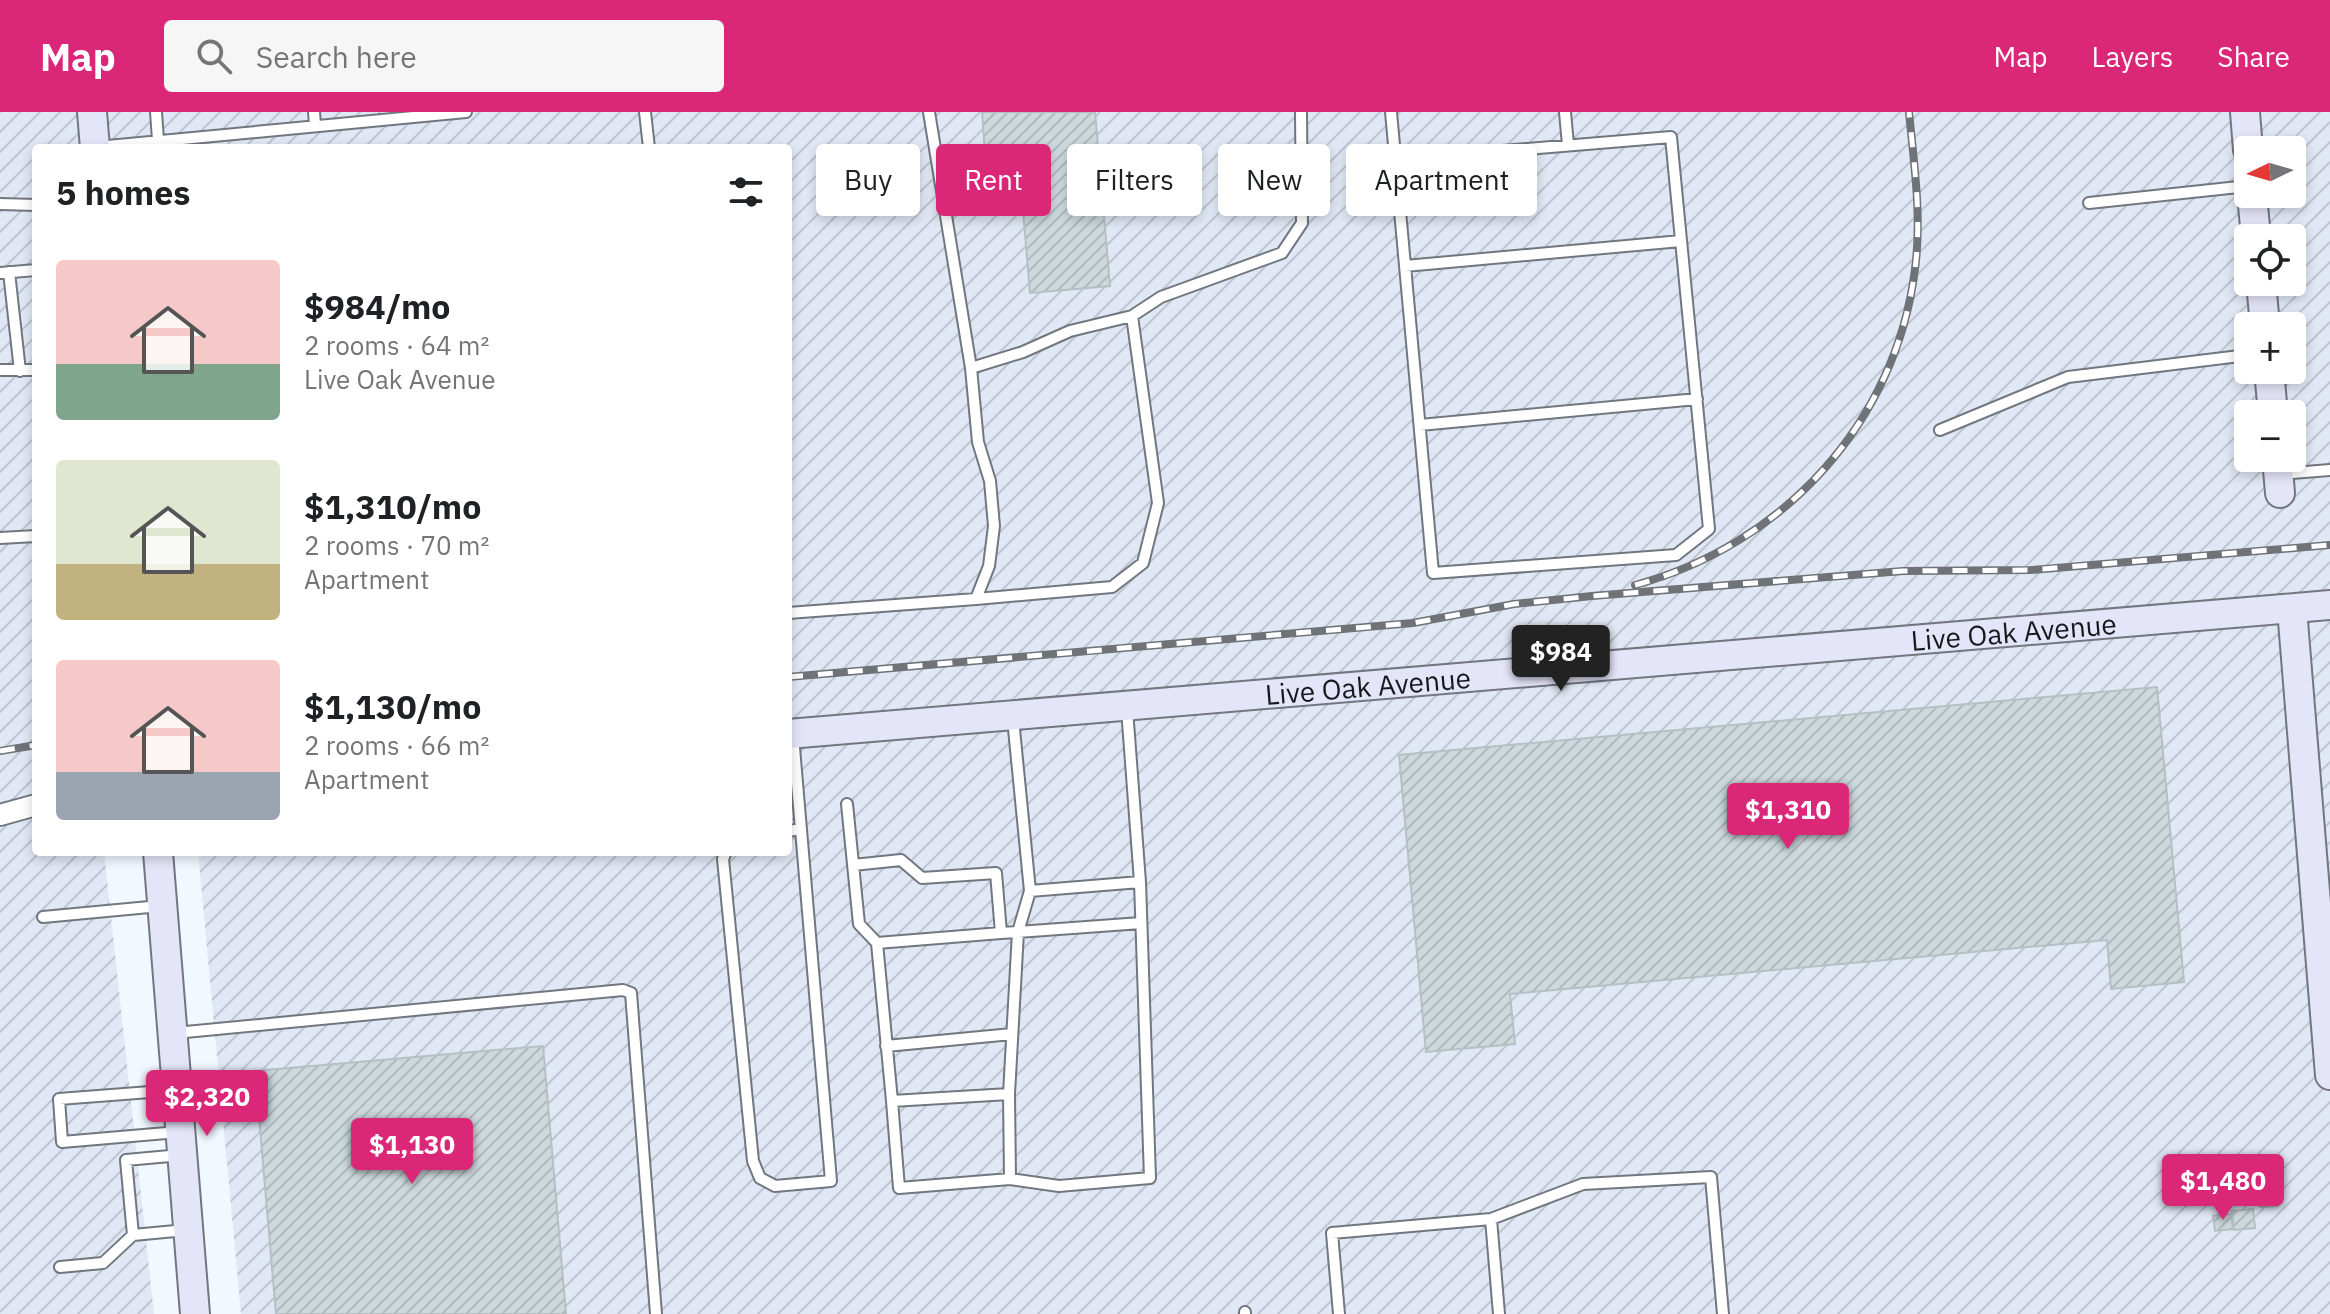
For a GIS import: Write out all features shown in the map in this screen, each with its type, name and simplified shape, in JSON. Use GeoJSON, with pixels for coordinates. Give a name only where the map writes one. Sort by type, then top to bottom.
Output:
{"type":"FeatureCollection","features":[{"type":"Feature","properties":{"kind":"street"},"geometry":{"type":"LineString","coordinates":[[92,112],[95,144]]}},
{"type":"Feature","properties":{"kind":"street"},"geometry":{"type":"LineString","coordinates":[[2245,112],[2247,136]]}},
{"type":"Feature","properties":{"kind":"street","name":"Live Oak Avenue"},"geometry":{"type":"LineString","coordinates":[[792,734],[1126,703],[2330,605]]}},
{"type":"Feature","properties":{"kind":"street"},"geometry":{"type":"LineString","coordinates":[[2292,609],[2330,1075]]}},
{"type":"Feature","properties":{"kind":"street"},"geometry":{"type":"LineString","coordinates":[[0,815],[32,806]]}},
{"type":"Feature","properties":{"kind":"street"},"geometry":{"type":"LineString","coordinates":[[158,856],[195,1314]]}},
{"type":"Feature","properties":{"kind":"lane"},"geometry":{"type":"LineString","coordinates":[[156,112],[158,140]]}},
{"type":"Feature","properties":{"kind":"lane"},"geometry":{"type":"LineString","coordinates":[[314,112],[315,125]]}},
{"type":"Feature","properties":{"kind":"lane"},"geometry":{"type":"LineString","coordinates":[[122,144],[466,112]]}},
{"type":"Feature","properties":{"kind":"lane"},"geometry":{"type":"LineString","coordinates":[[645,112],[649,144]]}},
{"type":"Feature","properties":{"kind":"lane"},"geometry":{"type":"LineString","coordinates":[[929,112],[971,368],[978,442],[990,481],[994,526],[989,566],[976,599]]}},
{"type":"Feature","properties":{"kind":"lane"},"geometry":{"type":"LineString","coordinates":[[971,368],[1023,352],[1070,331],[1132,316],[1161,297],[1282,253],[1302,223],[1301,112]]}},
{"type":"Feature","properties":{"kind":"lane"},"geometry":{"type":"LineString","coordinates":[[1391,112],[1394,144]]}},
{"type":"Feature","properties":{"kind":"lane"},"geometry":{"type":"LineString","coordinates":[[1565,112],[1568,145]]}},
{"type":"Feature","properties":{"kind":"lane"},"geometry":{"type":"LineString","coordinates":[[1401,216],[1433,573],[1676,555],[1709,529],[1671,137],[1537,148]]}},
{"type":"Feature","properties":{"kind":"lane"},"geometry":{"type":"LineString","coordinates":[[2089,203],[2234,187]]}},
{"type":"Feature","properties":{"kind":"lane"},"geometry":{"type":"LineString","coordinates":[[0,204],[32,205]]}},
{"type":"Feature","properties":{"kind":"lane"},"geometry":{"type":"LineString","coordinates":[[1405,266],[1681,241]]}},
{"type":"Feature","properties":{"kind":"lane"},"geometry":{"type":"LineString","coordinates":[[20,371],[5,272],[32,270]]}},
{"type":"Feature","properties":{"kind":"lane"},"geometry":{"type":"LineString","coordinates":[[792,613],[1112,587],[1143,563],[1158,503],[1132,316]]}},
{"type":"Feature","properties":{"kind":"lane"},"geometry":{"type":"LineString","coordinates":[[1940,430],[2068,377],[2234,357]]}},
{"type":"Feature","properties":{"kind":"lane"},"geometry":{"type":"LineString","coordinates":[[0,370],[32,370]]}},
{"type":"Feature","properties":{"kind":"lane"},"geometry":{"type":"LineString","coordinates":[[1420,425],[1697,399]]}},
{"type":"Feature","properties":{"kind":"lane"},"geometry":{"type":"LineString","coordinates":[[2279,475],[2330,470]]}},
{"type":"Feature","properties":{"kind":"lane"},"geometry":{"type":"LineString","coordinates":[[0,538],[32,536]]}},
{"type":"Feature","properties":{"kind":"lane"},"geometry":{"type":"LineString","coordinates":[[847,804],[859,924],[877,943],[899,1188],[1010,1179],[1059,1186],[1150,1178],[1140,882],[1126,703]]}},
{"type":"Feature","properties":{"kind":"lane"},"geometry":{"type":"LineString","coordinates":[[1010,1179],[1009,1094],[1018,932],[1030,891],[1013,713]]}},
{"type":"Feature","properties":{"kind":"lane"},"geometry":{"type":"LineString","coordinates":[[724,856],[753,1161],[760,1178],[775,1186],[831,1181],[792,751]]}},
{"type":"Feature","properties":{"kind":"lane"},"geometry":{"type":"LineString","coordinates":[[792,830],[801,829]]}},
{"type":"Feature","properties":{"kind":"lane"},"geometry":{"type":"LineString","coordinates":[[853,865],[901,860],[922,878],[996,873],[1001,933]]}},
{"type":"Feature","properties":{"kind":"lane"},"geometry":{"type":"LineString","coordinates":[[1030,891],[1140,882]]}},
{"type":"Feature","properties":{"kind":"lane"},"geometry":{"type":"LineString","coordinates":[[43,917],[162,906]]}},
{"type":"Feature","properties":{"kind":"lane"},"geometry":{"type":"LineString","coordinates":[[877,943],[1141,923]]}},
{"type":"Feature","properties":{"kind":"lane"},"geometry":{"type":"LineString","coordinates":[[173,1033],[623,990],[631,993],[656,1314]]}},
{"type":"Feature","properties":{"kind":"lane"},"geometry":{"type":"LineString","coordinates":[[886,1046],[1012,1034]]}},
{"type":"Feature","properties":{"kind":"lane"},"geometry":{"type":"LineString","coordinates":[[177,1090],[59,1099],[62,1142],[181,1143]]}},
{"type":"Feature","properties":{"kind":"lane"},"geometry":{"type":"LineString","coordinates":[[892,1101],[1009,1094]]}},
{"type":"Feature","properties":{"kind":"lane"},"geometry":{"type":"LineString","coordinates":[[133,1235],[126,1160],[181,1143]]}},
{"type":"Feature","properties":{"kind":"lane"},"geometry":{"type":"LineString","coordinates":[[1339,1314],[1332,1233],[1491,1219],[1583,1184],[1711,1177],[1723,1314]]}},
{"type":"Feature","properties":{"kind":"lane"},"geometry":{"type":"LineString","coordinates":[[1491,1219],[1499,1314]]}},
{"type":"Feature","properties":{"kind":"lane"},"geometry":{"type":"LineString","coordinates":[[60,1267],[103,1263],[133,1235],[188,1230]]}},
{"type":"Feature","properties":{"kind":"shaded area"},"geometry":{"type":"Polygon","coordinates":[[[0,112],[2330,112],[2330,1314],[241,1314],[198,856],[792,856],[792,144],[32,144],[32,856],[104,856],[154,1314],[0,1314],[0,112]]]}},
{"type":"Feature","properties":{"kind":"building"},"geometry":{"type":"Polygon","coordinates":[[[982,112],[1095,112],[1098,144],[1067,144],[1067,216],[1104,216],[1110,286],[1030,293],[1023,216],[1051,216],[1051,144],[984,144],[982,112]]]}},
{"type":"Feature","properties":{"kind":"building"},"geometry":{"type":"Polygon","coordinates":[[[2157,687],[2184,982],[2111,989],[2107,940],[1510,994],[1515,1044],[1426,1052],[1399,755],[2157,687]]]}},
{"type":"Feature","properties":{"kind":"building"},"geometry":{"type":"Polygon","coordinates":[[[543,1046],[566,1314],[276,1314],[255,1071],[543,1046]]]}},
{"type":"Feature","properties":{"kind":"building"},"geometry":{"type":"Polygon","coordinates":[[[2275,1174],[2278,1206],[2260,1207],[2258,1185],[2249,1186],[2248,1177],[2275,1174]]]}},
{"type":"Feature","properties":{"kind":"building"},"geometry":{"type":"Polygon","coordinates":[[[2253,1209],[2255,1228],[2234,1230],[2232,1211],[2253,1209]]]}},
{"type":"Feature","properties":{"kind":"building"},"geometry":{"type":"Polygon","coordinates":[[[2231,1214],[2233,1229],[2215,1231],[2213,1216],[2231,1214]]]}},
{"type":"Feature","properties":{"kind":"railway"},"geometry":{"type":"LineString","coordinates":[[1635,585],[1689,566],[1739,540],[1784,508],[1823,470],[1857,426],[1884,378],[1904,325],[1915,269],[1917,210],[1909,112]]}},
{"type":"Feature","properties":{"kind":"railway"},"geometry":{"type":"LineString","coordinates":[[792,677],[1413,623],[1514,604],[1592,596],[1903,571],[2031,570],[2330,545]]}},
{"type":"Feature","properties":{"kind":"railway"},"geometry":{"type":"LineString","coordinates":[[0,751],[32,746]]}}]}
